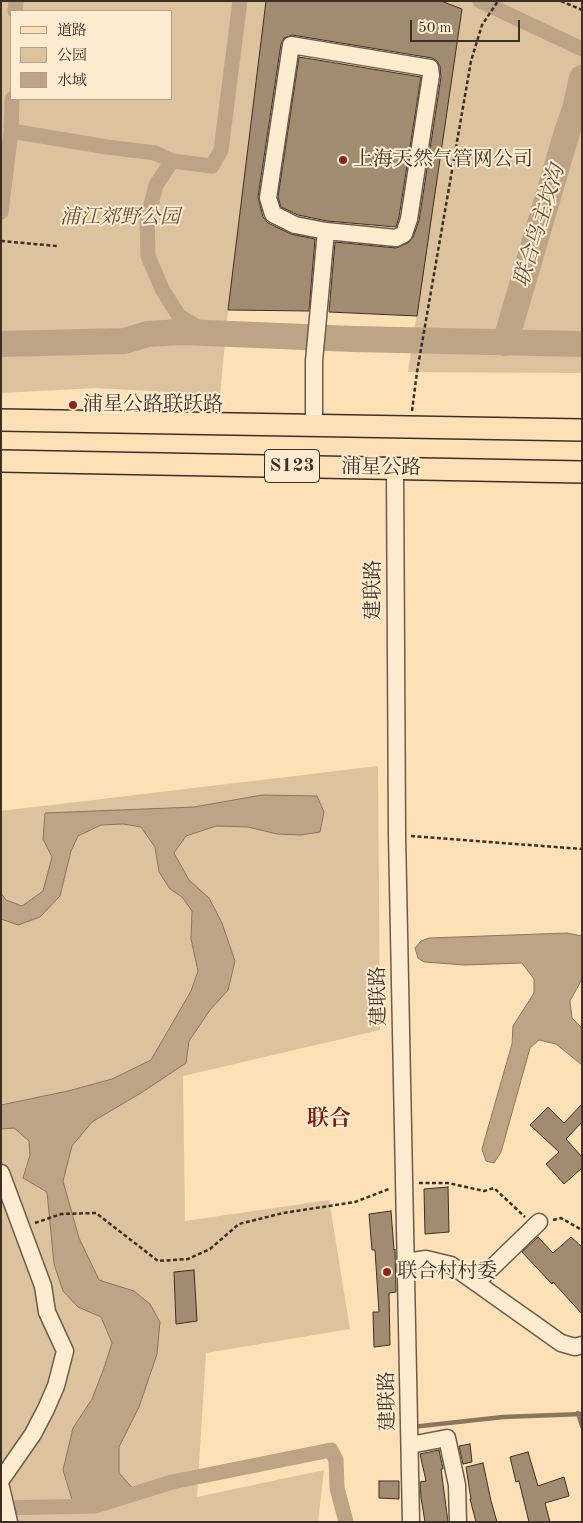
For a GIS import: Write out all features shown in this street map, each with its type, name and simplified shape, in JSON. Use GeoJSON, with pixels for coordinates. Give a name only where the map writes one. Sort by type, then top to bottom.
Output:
{"type":"FeatureCollection","features":[{"type":"Feature","properties":{"kind":"main road","name":"浦星公路"},"geometry":{"type":"LineString","coordinates":[[1,420],[582,430]]}},
{"type":"Feature","properties":{"kind":"main road","name":"浦星公路"},"geometry":{"type":"LineString","coordinates":[[1,461],[582,472]]}},
{"type":"Feature","properties":{"kind":"street"},"geometry":{"type":"LineString","coordinates":[[291,45],[430,68],[431,75],[410,219],[404,234],[396,238],[326,231],[295,225],[272,214],[268,198],[291,45]]}},
{"type":"Feature","properties":{"kind":"street"},"geometry":{"type":"LineString","coordinates":[[314,425],[314,361],[326,231]]}},
{"type":"Feature","properties":{"kind":"street","name":"建联路"},"geometry":{"type":"LineString","coordinates":[[395,469],[397,835],[411,1522]]}},
{"type":"Feature","properties":{"kind":"street"},"geometry":{"type":"LineString","coordinates":[[1,1174],[43,1286],[47,1312],[65,1351],[56,1386],[46,1409],[33,1434],[1,1480]]}},
{"type":"Feature","properties":{"kind":"street"},"geometry":{"type":"LineString","coordinates":[[476,1283],[540,1222]]}},
{"type":"Feature","properties":{"kind":"street"},"geometry":{"type":"LineString","coordinates":[[406,1262],[426,1259],[450,1265],[562,1343],[575,1347],[582,1345]]}},
{"type":"Feature","properties":{"kind":"street"},"geometry":{"type":"LineString","coordinates":[[410,1445],[446,1438],[457,1485],[458,1522]]}},
{"type":"Feature","properties":{"kind":"street"},"geometry":{"type":"LineString","coordinates":[[1,1486],[9,1522]]}},
{"type":"Feature","properties":{"kind":"path"},"geometry":{"type":"LineString","coordinates":[[409,427],[471,61],[482,24],[498,1]]}},
{"type":"Feature","properties":{"kind":"path"},"geometry":{"type":"LineString","coordinates":[[561,1],[582,10]]}},
{"type":"Feature","properties":{"kind":"path"},"geometry":{"type":"LineString","coordinates":[[1,241],[57,246]]}},
{"type":"Feature","properties":{"kind":"path"},"geometry":{"type":"LineString","coordinates":[[397,835],[582,849]]}},
{"type":"Feature","properties":{"kind":"path"},"geometry":{"type":"LineString","coordinates":[[22,1228],[61,1214],[96,1213],[158,1260],[188,1258],[210,1249],[240,1224],[283,1213],[355,1202],[404,1184],[448,1183],[484,1191],[494,1188],[531,1222],[561,1218],[582,1230]]}},
{"type":"Feature","properties":{"kind":"green space","name":"浦江郊野公园"},"geometry":{"type":"Polygon","coordinates":[[[1,1],[266,1],[228,310],[220,395],[96,388],[1,393],[1,1]]]}},
{"type":"Feature","properties":{"kind":"green space"},"geometry":{"type":"Polygon","coordinates":[[[441,1],[582,1],[582,373],[408,372],[462,10],[441,1]]]}},
{"type":"Feature","properties":{"kind":"green space"},"geometry":{"type":"Polygon","coordinates":[[[378,766],[380,1030],[183,1076],[185,1221],[329,1200],[350,1329],[206,1353],[197,1497],[324,1470],[318,1522],[1,1522],[1,811],[378,766]]]}},
{"type":"Feature","properties":{"kind":"water"},"geometry":{"type":"Polygon","coordinates":[[[262,795],[317,796],[324,812],[320,832],[301,835],[277,834],[248,827],[216,826],[186,836],[174,853],[189,880],[209,898],[222,923],[235,961],[228,990],[210,1010],[189,1041],[186,1063],[92,1122],[72,1146],[63,1181],[79,1238],[99,1280],[134,1291],[150,1304],[160,1322],[157,1354],[139,1407],[119,1447],[119,1473],[137,1493],[74,1506],[63,1470],[73,1428],[92,1399],[112,1343],[101,1317],[78,1307],[63,1291],[54,1264],[47,1192],[23,1178],[30,1155],[29,1141],[14,1128],[1,1129],[1,1105],[68,1091],[112,1079],[151,1060],[191,991],[198,971],[191,939],[192,911],[182,897],[170,889],[159,872],[155,847],[141,827],[123,824],[101,825],[78,836],[71,851],[60,896],[40,917],[18,925],[1,919],[1,893],[6,900],[22,906],[43,891],[52,857],[43,839],[45,813],[194,807],[262,795]]]}},
{"type":"Feature","properties":{"kind":"water"},"geometry":{"type":"Polygon","coordinates":[[[567,933],[582,936],[582,979],[570,1001],[572,1018],[582,1028],[582,1065],[556,1044],[539,1040],[530,1048],[501,1152],[494,1163],[486,1161],[482,1149],[512,1044],[513,1026],[534,993],[534,979],[522,963],[465,965],[424,962],[418,958],[415,948],[421,941],[429,938],[567,933]]]}},
{"type":"Feature","properties":{"kind":"building"},"geometry":{"type":"Polygon","coordinates":[[[266,1],[441,1],[462,9],[417,316],[329,312],[335,242],[396,248],[408,243],[413,237],[419,221],[441,77],[440,66],[432,58],[292,35],[284,38],[281,44],[258,197],[263,217],[268,223],[291,234],[315,239],[309,311],[228,310],[266,1]]]}},
{"type":"Feature","properties":{"kind":"building"},"geometry":{"type":"Polygon","coordinates":[[[299,57],[421,77],[396,227],[327,221],[298,215],[281,207],[278,197],[299,57]]]}},
{"type":"Feature","properties":{"kind":"building"},"geometry":{"type":"Polygon","coordinates":[[[582,1104],[582,1122],[566,1139],[582,1157],[582,1168],[564,1184],[546,1164],[559,1152],[530,1125],[548,1107],[564,1123],[582,1104]]]}},
{"type":"Feature","properties":{"kind":"building"},"geometry":{"type":"Polygon","coordinates":[[[448,1187],[449,1232],[425,1234],[424,1189],[448,1187]]]}},
{"type":"Feature","properties":{"kind":"building"},"geometry":{"type":"Polygon","coordinates":[[[391,1211],[395,1249],[396,1292],[389,1293],[390,1345],[374,1347],[373,1312],[379,1312],[375,1250],[372,1250],[369,1214],[391,1211]]]}},
{"type":"Feature","properties":{"kind":"building"},"geometry":{"type":"Polygon","coordinates":[[[538,1237],[553,1253],[571,1237],[582,1247],[582,1314],[522,1252],[538,1237]]]}},
{"type":"Feature","properties":{"kind":"building"},"geometry":{"type":"Polygon","coordinates":[[[194,1270],[197,1321],[176,1324],[174,1272],[194,1270]]]}},
{"type":"Feature","properties":{"kind":"building"},"geometry":{"type":"Polygon","coordinates":[[[470,1444],[472,1462],[463,1464],[459,1446],[470,1444]]]}},
{"type":"Feature","properties":{"kind":"building"},"geometry":{"type":"Polygon","coordinates":[[[439,1450],[443,1469],[441,1469],[448,1522],[425,1522],[420,1482],[426,1481],[420,1454],[439,1450]]]}},
{"type":"Feature","properties":{"kind":"building"},"geometry":{"type":"Polygon","coordinates":[[[528,1452],[538,1486],[564,1477],[569,1496],[545,1503],[550,1522],[529,1522],[519,1481],[516,1482],[510,1457],[528,1452]]]}},
{"type":"Feature","properties":{"kind":"building"},"geometry":{"type":"Polygon","coordinates":[[[483,1463],[497,1522],[476,1522],[470,1499],[466,1467],[483,1463]]]}},
{"type":"Feature","properties":{"kind":"building"},"geometry":{"type":"Polygon","coordinates":[[[379,1481],[399,1481],[399,1499],[379,1498],[379,1481]]]}},
{"type":"Feature","properties":{"kind":"waterway"},"geometry":{"type":"LineString","coordinates":[[15,10],[16,1]]}},
{"type":"Feature","properties":{"kind":"waterway"},"geometry":{"type":"LineString","coordinates":[[207,333],[179,316],[162,289],[148,256],[147,220],[156,185],[172,161],[212,166],[221,150],[240,1]]}},
{"type":"Feature","properties":{"kind":"waterway","name":"联合鸟主坟沟"},"geometry":{"type":"LineString","coordinates":[[480,1],[582,49]]}},
{"type":"Feature","properties":{"kind":"waterway","name":"联合鸟主坟沟"},"geometry":{"type":"LineString","coordinates":[[505,343],[575,109],[582,78]]}},
{"type":"Feature","properties":{"kind":"waterway"},"geometry":{"type":"LineString","coordinates":[[1,212],[11,131],[12,100]]}},
{"type":"Feature","properties":{"kind":"waterway","name":"联合鸟主坟沟"},"geometry":{"type":"LineString","coordinates":[[575,109],[582,112]]}},
{"type":"Feature","properties":{"kind":"waterway"},"geometry":{"type":"LineString","coordinates":[[11,131],[155,153],[172,161]]}},
{"type":"Feature","properties":{"kind":"waterway"},"geometry":{"type":"LineString","coordinates":[[1,344],[124,341],[148,334],[182,332],[354,339],[582,344]]}},
{"type":"Feature","properties":{"kind":"waterway"},"geometry":{"type":"LineString","coordinates":[[578,1413],[582,1426]]}},
{"type":"Feature","properties":{"kind":"waterway"},"geometry":{"type":"LineString","coordinates":[[412,1427],[503,1417],[582,1414]]}},
{"type":"Feature","properties":{"kind":"waterway"},"geometry":{"type":"LineString","coordinates":[[1,1508],[95,1506],[172,1482],[331,1450],[336,1460],[337,1488],[346,1522]]}},
{"type":"Feature","properties":{"kind":"place","name":"上海天然气管网公司"},"geometry":{"type":"Point","coordinates":[343,160]}},
{"type":"Feature","properties":{"kind":"place","name":"浦星公路联跃路"},"geometry":{"type":"Point","coordinates":[73,405]}},
{"type":"Feature","properties":{"kind":"place","name":"联合村村委"},"geometry":{"type":"Point","coordinates":[387,1272]}},
{"type":"Feature","properties":{"kind":"district","name":"联合"},"geometry":{"type":"Point","coordinates":[329,1119]}}]}
